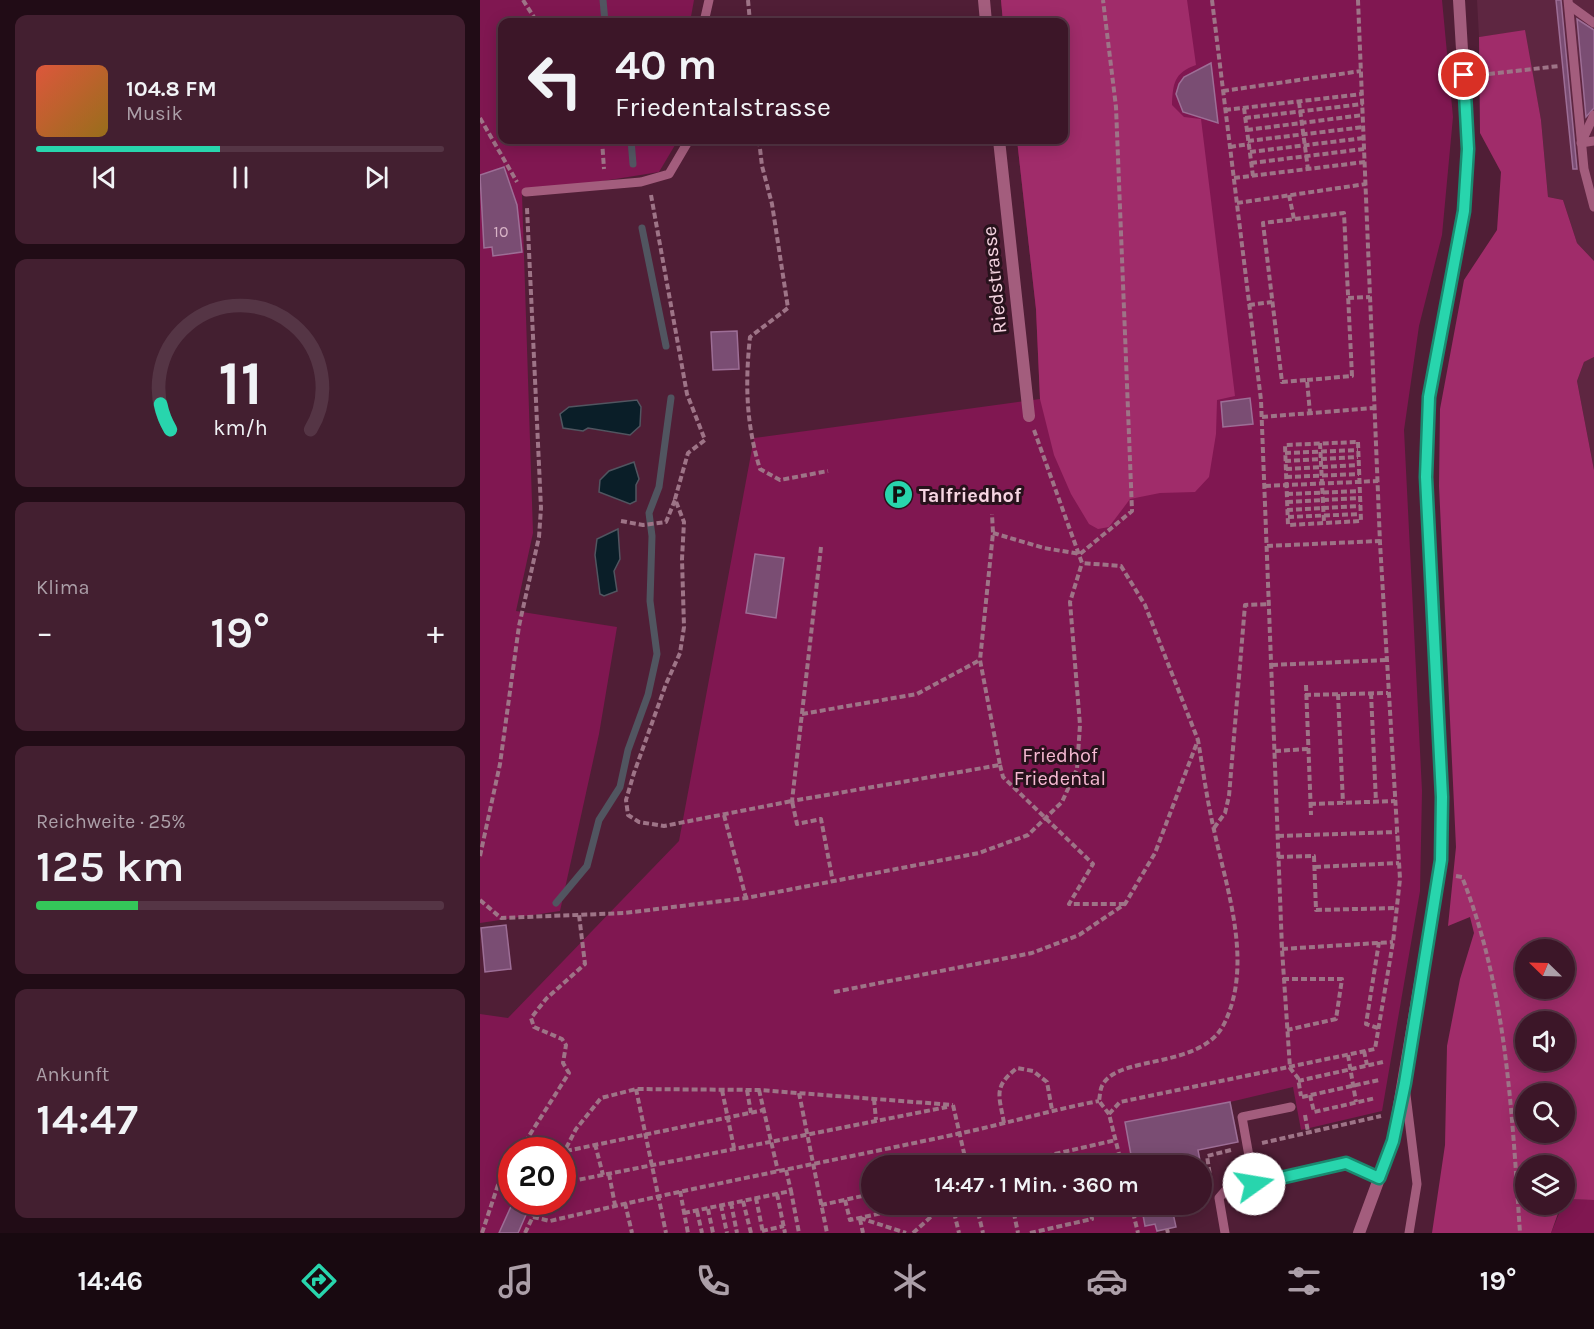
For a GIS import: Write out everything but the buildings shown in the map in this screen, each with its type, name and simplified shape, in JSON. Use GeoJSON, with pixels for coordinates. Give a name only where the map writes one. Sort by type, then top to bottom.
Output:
{"type":"FeatureCollection","features":[{"type":"Feature","properties":{"kind":"street"},"geometry":{"type":"LineString","coordinates":[[984,0],[986,18]]}},
{"type":"Feature","properties":{"kind":"street"},"geometry":{"type":"LineString","coordinates":[[1359,1233],[1393,1141],[1405,1083],[1439,872],[1442,797],[1426,477],[1429,397],[1464,211],[1468,159],[1459,0]]}},
{"type":"Feature","properties":{"kind":"street","name":"Riedstrasse"},"geometry":{"type":"LineString","coordinates":[[999,144],[1029,416]]}},
{"type":"Feature","properties":{"kind":"lane"},"geometry":{"type":"LineString","coordinates":[[705,18],[709,0]]}},
{"type":"Feature","properties":{"kind":"lane"},"geometry":{"type":"LineString","coordinates":[[1569,3],[1593,21],[1572,38]]}},
{"type":"Feature","properties":{"kind":"lane"},"geometry":{"type":"LineString","coordinates":[[1569,3],[1584,169],[1594,207]]}},
{"type":"Feature","properties":{"kind":"lane"},"geometry":{"type":"LineString","coordinates":[[1578,102],[1594,113],[1581,143]]}},
{"type":"Feature","properties":{"kind":"lane"},"geometry":{"type":"LineString","coordinates":[[1581,143],[1594,141]]}},
{"type":"Feature","properties":{"kind":"lane"},"geometry":{"type":"LineString","coordinates":[[526,192],[604,185],[669,174],[687,144]]}},
{"type":"Feature","properties":{"kind":"lane"},"geometry":{"type":"LineString","coordinates":[[1405,1083],[1417,1184],[1409,1233]]}},
{"type":"Feature","properties":{"kind":"lane"},"geometry":{"type":"LineString","coordinates":[[1254,1184],[1242,1117],[1291,1107]]}},
{"type":"Feature","properties":{"kind":"lane"},"geometry":{"type":"LineString","coordinates":[[1225,1233],[1220,1198],[1225,1191],[1346,1163],[1379,1178]]}},
{"type":"Feature","properties":{"kind":"path"},"geometry":{"type":"LineString","coordinates":[[523,0],[534,18]]}},
{"type":"Feature","properties":{"kind":"path"},"geometry":{"type":"LineString","coordinates":[[748,0],[750,18]]}},
{"type":"Feature","properties":{"kind":"path"},"geometry":{"type":"LineString","coordinates":[[993,533],[1044,548],[1080,554],[1132,511],[1116,107],[1103,0]]}},
{"type":"Feature","properties":{"kind":"path"},"geometry":{"type":"LineString","coordinates":[[1212,0],[1262,417],[1281,949],[1290,1068],[1298,1081],[1302,1097],[1379,1080]]}},
{"type":"Feature","properties":{"kind":"path"},"geometry":{"type":"LineString","coordinates":[[1109,1114],[1120,1102],[1375,1049],[1393,942],[1399,863],[1380,541],[1358,0]]}},
{"type":"Feature","properties":{"kind":"path"},"geometry":{"type":"LineString","coordinates":[[1502,74],[1554,66]]}},
{"type":"Feature","properties":{"kind":"path"},"geometry":{"type":"LineString","coordinates":[[1223,91],[1361,71]]}},
{"type":"Feature","properties":{"kind":"path"},"geometry":{"type":"LineString","coordinates":[[1226,110],[1362,94]]}},
{"type":"Feature","properties":{"kind":"path"},"geometry":{"type":"LineString","coordinates":[[1299,102],[1308,169]]}},
{"type":"Feature","properties":{"kind":"path"},"geometry":{"type":"LineString","coordinates":[[1245,118],[1363,104]]}},
{"type":"Feature","properties":{"kind":"path"},"geometry":{"type":"LineString","coordinates":[[1244,108],[1253,176]]}},
{"type":"Feature","properties":{"kind":"path"},"geometry":{"type":"LineString","coordinates":[[1247,130],[1363,115]]}},
{"type":"Feature","properties":{"kind":"path"},"geometry":{"type":"LineString","coordinates":[[480,118],[512,177],[526,192],[541,508],[539,537],[519,626],[500,764],[480,856]]}},
{"type":"Feature","properties":{"kind":"path"},"geometry":{"type":"LineString","coordinates":[[1230,147],[1303,134],[1364,127]]}},
{"type":"Feature","properties":{"kind":"path"},"geometry":{"type":"LineString","coordinates":[[1250,152],[1364,138]]}},
{"type":"Feature","properties":{"kind":"path"},"geometry":{"type":"LineString","coordinates":[[602,144],[604,185]]}},
{"type":"Feature","properties":{"kind":"path"},"geometry":{"type":"LineString","coordinates":[[759,144],[762,166],[772,204],[788,308],[750,337],[746,382],[750,436],[760,469],[780,480],[828,471]]}},
{"type":"Feature","properties":{"kind":"path"},"geometry":{"type":"LineString","coordinates":[[1251,163],[1364,149]]}},
{"type":"Feature","properties":{"kind":"path"},"geometry":{"type":"LineString","coordinates":[[1234,178],[1365,162]]}},
{"type":"Feature","properties":{"kind":"path"},"geometry":{"type":"LineString","coordinates":[[621,521],[643,525],[666,522],[688,453],[705,440],[687,394],[650,179]]}},
{"type":"Feature","properties":{"kind":"path"},"geometry":{"type":"LineString","coordinates":[[1237,203],[1366,184]]}},
{"type":"Feature","properties":{"kind":"path"},"geometry":{"type":"LineString","coordinates":[[1289,195],[1294,219]]}},
{"type":"Feature","properties":{"kind":"path"},"geometry":{"type":"LineString","coordinates":[[1344,213],[1352,376],[1282,382],[1263,224],[1294,219],[1344,213]]}},
{"type":"Feature","properties":{"kind":"path"},"geometry":{"type":"LineString","coordinates":[[1348,298],[1370,297]]}},
{"type":"Feature","properties":{"kind":"path"},"geometry":{"type":"LineString","coordinates":[[1249,305],[1273,302]]}},
{"type":"Feature","properties":{"kind":"path"},"geometry":{"type":"LineString","coordinates":[[1307,380],[1310,413]]}},
{"type":"Feature","properties":{"kind":"path"},"geometry":{"type":"LineString","coordinates":[[1262,417],[1374,408]]}},
{"type":"Feature","properties":{"kind":"path"},"geometry":{"type":"LineString","coordinates":[[480,900],[501,918],[625,913],[746,898],[980,853],[1028,835],[1048,818],[1062,802],[1071,785],[1080,751],[1071,602],[1082,563],[1029,416]]}},
{"type":"Feature","properties":{"kind":"path"},"geometry":{"type":"LineString","coordinates":[[1358,442],[1361,521],[1288,525],[1285,445],[1320,443],[1358,442]]}},
{"type":"Feature","properties":{"kind":"path"},"geometry":{"type":"LineString","coordinates":[[1320,443],[1324,523]]}},
{"type":"Feature","properties":{"kind":"path"},"geometry":{"type":"LineString","coordinates":[[1285,453],[1358,450]]}},
{"type":"Feature","properties":{"kind":"path"},"geometry":{"type":"LineString","coordinates":[[1285,461],[1358,457]]}},
{"type":"Feature","properties":{"kind":"path"},"geometry":{"type":"LineString","coordinates":[[1286,469],[1358,465]]}},
{"type":"Feature","properties":{"kind":"path"},"geometry":{"type":"LineString","coordinates":[[1286,477],[1359,474]]}},
{"type":"Feature","properties":{"kind":"path"},"geometry":{"type":"LineString","coordinates":[[1265,486],[1378,481]]}},
{"type":"Feature","properties":{"kind":"path"},"geometry":{"type":"LineString","coordinates":[[1287,494],[1360,491]]}},
{"type":"Feature","properties":{"kind":"path"},"geometry":{"type":"LineString","coordinates":[[1287,502],[1360,498]]}},
{"type":"Feature","properties":{"kind":"path"},"geometry":{"type":"LineString","coordinates":[[675,499],[684,522],[681,559],[684,627],[681,653],[666,684],[634,773],[626,800],[628,815],[639,822],[664,826],[1000,765]]}},
{"type":"Feature","properties":{"kind":"path"},"geometry":{"type":"LineString","coordinates":[[1287,510],[1360,506]]}},
{"type":"Feature","properties":{"kind":"path"},"geometry":{"type":"LineString","coordinates":[[992,514],[993,533],[980,660],[1004,777],[1093,864],[1069,904],[1125,904]]}},
{"type":"Feature","properties":{"kind":"path"},"geometry":{"type":"LineString","coordinates":[[1288,517],[1360,514]]}},
{"type":"Feature","properties":{"kind":"path"},"geometry":{"type":"LineString","coordinates":[[1267,546],[1380,541]]}},
{"type":"Feature","properties":{"kind":"path"},"geometry":{"type":"LineString","coordinates":[[821,547],[792,801],[797,824],[821,819],[833,882]]}},
{"type":"Feature","properties":{"kind":"path"},"geometry":{"type":"LineString","coordinates":[[1082,563],[1121,566],[1144,605],[1198,740],[1213,828],[1232,909],[1236,964],[1235,990],[1225,1024],[1213,1038],[1195,1051],[1116,1072],[1103,1084],[1100,1101],[1109,1114],[1119,1155]]}},
{"type":"Feature","properties":{"kind":"path"},"geometry":{"type":"LineString","coordinates":[[1213,828],[1225,813],[1229,795],[1245,604],[1270,604]]}},
{"type":"Feature","properties":{"kind":"path"},"geometry":{"type":"LineString","coordinates":[[802,714],[917,694],[980,660]]}},
{"type":"Feature","properties":{"kind":"path"},"geometry":{"type":"LineString","coordinates":[[1272,665],[1387,660]]}},
{"type":"Feature","properties":{"kind":"path"},"geometry":{"type":"LineString","coordinates":[[1306,685],[1311,815]]}},
{"type":"Feature","properties":{"kind":"path"},"geometry":{"type":"LineString","coordinates":[[1371,693],[1376,802]]}},
{"type":"Feature","properties":{"kind":"path"},"geometry":{"type":"LineString","coordinates":[[1305,695],[1389,693]]}},
{"type":"Feature","properties":{"kind":"path"},"geometry":{"type":"LineString","coordinates":[[1338,694],[1343,803]]}},
{"type":"Feature","properties":{"kind":"path"},"geometry":{"type":"LineString","coordinates":[[834,992],[1032,953],[1079,935],[1125,904],[1155,853],[1198,740]]}},
{"type":"Feature","properties":{"kind":"path"},"geometry":{"type":"LineString","coordinates":[[1275,751],[1308,749]]}},
{"type":"Feature","properties":{"kind":"path"},"geometry":{"type":"LineString","coordinates":[[1310,804],[1395,801]]}},
{"type":"Feature","properties":{"kind":"path"},"geometry":{"type":"LineString","coordinates":[[724,815],[746,898]]}},
{"type":"Feature","properties":{"kind":"path"},"geometry":{"type":"LineString","coordinates":[[1278,836],[1397,832]]}},
{"type":"Feature","properties":{"kind":"path"},"geometry":{"type":"LineString","coordinates":[[1278,857],[1314,856],[1316,910],[1396,908]]}},
{"type":"Feature","properties":{"kind":"path"},"geometry":{"type":"LineString","coordinates":[[1315,867],[1399,863]]}},
{"type":"Feature","properties":{"kind":"path"},"geometry":{"type":"LineString","coordinates":[[1439,872],[1462,877],[1476,912],[1491,976],[1498,1009],[1514,1140],[1520,1233]]}},
{"type":"Feature","properties":{"kind":"path"},"geometry":{"type":"LineString","coordinates":[[528,1137],[569,1073],[563,1063],[566,1045],[562,1039],[534,1027],[531,1018],[546,999],[585,964],[579,915]]}},
{"type":"Feature","properties":{"kind":"path"},"geometry":{"type":"LineString","coordinates":[[1378,1028],[1366,1024],[1379,942]]}},
{"type":"Feature","properties":{"kind":"path"},"geometry":{"type":"LineString","coordinates":[[1281,949],[1393,942]]}},
{"type":"Feature","properties":{"kind":"path"},"geometry":{"type":"LineString","coordinates":[[1283,979],[1342,979],[1336,1019],[1287,1030]]}},
{"type":"Feature","properties":{"kind":"path"},"geometry":{"type":"LineString","coordinates":[[1364,1051],[1367,1065]]}},
{"type":"Feature","properties":{"kind":"path"},"geometry":{"type":"LineString","coordinates":[[1348,1055],[1356,1102]]}},
{"type":"Feature","properties":{"kind":"path"},"geometry":{"type":"LineString","coordinates":[[1298,1081],[1383,1062]]}},
{"type":"Feature","properties":{"kind":"path"},"geometry":{"type":"LineString","coordinates":[[1004,1123],[998,1091],[1004,1079],[1017,1068],[1033,1071],[1047,1082],[1052,1110]]}},
{"type":"Feature","properties":{"kind":"path"},"geometry":{"type":"LineString","coordinates":[[636,1089],[666,1233]]}},
{"type":"Feature","properties":{"kind":"path"},"geometry":{"type":"LineString","coordinates":[[572,1137],[601,1098],[636,1089],[759,1090],[953,1105]]}},
{"type":"Feature","properties":{"kind":"path"},"geometry":{"type":"LineString","coordinates":[[722,1090],[734,1148]]}},
{"type":"Feature","properties":{"kind":"path"},"geometry":{"type":"LineString","coordinates":[[747,1090],[751,1113]]}},
{"type":"Feature","properties":{"kind":"path"},"geometry":{"type":"LineString","coordinates":[[759,1090],[778,1171]]}},
{"type":"Feature","properties":{"kind":"path"},"geometry":{"type":"LineString","coordinates":[[799,1093],[827,1233]]}},
{"type":"Feature","properties":{"kind":"path"},"geometry":{"type":"LineString","coordinates":[[1310,1095],[1314,1112],[1376,1098]]}},
{"type":"Feature","properties":{"kind":"path"},"geometry":{"type":"LineString","coordinates":[[874,1099],[876,1120]]}},
{"type":"Feature","properties":{"kind":"path"},"geometry":{"type":"LineString","coordinates":[[525,1233],[533,1217],[550,1221],[658,1195],[959,1134],[1052,1110],[1100,1101]]}},
{"type":"Feature","properties":{"kind":"path"},"geometry":{"type":"LineString","coordinates":[[576,1180],[953,1105]]}},
{"type":"Feature","properties":{"kind":"path"},"geometry":{"type":"LineString","coordinates":[[953,1105],[964,1155]]}},
{"type":"Feature","properties":{"kind":"path"},"geometry":{"type":"LineString","coordinates":[[576,1148],[645,1132],[764,1110]]}},
{"type":"Feature","properties":{"kind":"path"},"geometry":{"type":"LineString","coordinates":[[1206,1155],[1388,1115]]}},
{"type":"Feature","properties":{"kind":"path"},"geometry":{"type":"LineString","coordinates":[[1050,1155],[1116,1140]]}},
{"type":"Feature","properties":{"kind":"path"},"geometry":{"type":"LineString","coordinates":[[595,1144],[603,1175]]}},
{"type":"Feature","properties":{"kind":"path"},"geometry":{"type":"LineString","coordinates":[[786,1170],[799,1233]]}},
{"type":"Feature","properties":{"kind":"path"},"geometry":{"type":"LineString","coordinates":[[609,1174],[615,1206]]}},
{"type":"Feature","properties":{"kind":"path"},"geometry":{"type":"LineString","coordinates":[[482,1233],[498,1185]]}},
{"type":"Feature","properties":{"kind":"path"},"geometry":{"type":"LineString","coordinates":[[680,1191],[688,1233]]}},
{"type":"Feature","properties":{"kind":"path"},"geometry":{"type":"LineString","coordinates":[[684,1213],[790,1191]]}},
{"type":"Feature","properties":{"kind":"path"},"geometry":{"type":"LineString","coordinates":[[777,1194],[785,1233]]}},
{"type":"Feature","properties":{"kind":"path"},"geometry":{"type":"LineString","coordinates":[[821,1206],[861,1196]]}},
{"type":"Feature","properties":{"kind":"path"},"geometry":{"type":"LineString","coordinates":[[756,1198],[763,1232],[784,1226]]}},
{"type":"Feature","properties":{"kind":"path"},"geometry":{"type":"LineString","coordinates":[[845,1200],[850,1220],[873,1215]]}},
{"type":"Feature","properties":{"kind":"path"},"geometry":{"type":"LineString","coordinates":[[744,1201],[751,1233]]}},
{"type":"Feature","properties":{"kind":"path"},"geometry":{"type":"LineString","coordinates":[[625,1203],[632,1233]]}},
{"type":"Feature","properties":{"kind":"path"},"geometry":{"type":"LineString","coordinates":[[730,1203],[737,1233]]}},
{"type":"Feature","properties":{"kind":"path"},"geometry":{"type":"LineString","coordinates":[[721,1205],[727,1233]]}},
{"type":"Feature","properties":{"kind":"path"},"geometry":{"type":"LineString","coordinates":[[708,1209],[713,1233]]}},
{"type":"Feature","properties":{"kind":"path"},"geometry":{"type":"LineString","coordinates":[[697,1211],[702,1233]]}},
{"type":"Feature","properties":{"kind":"path"},"geometry":{"type":"LineString","coordinates":[[913,1233],[933,1215]]}},
{"type":"Feature","properties":{"kind":"path"},"geometry":{"type":"LineString","coordinates":[[954,1215],[958,1233]]}},
{"type":"Feature","properties":{"kind":"path"},"geometry":{"type":"LineString","coordinates":[[979,1215],[983,1233]]}},
{"type":"Feature","properties":{"kind":"path"},"geometry":{"type":"LineString","coordinates":[[1014,1215],[1018,1233]]}},
{"type":"Feature","properties":{"kind":"path"},"geometry":{"type":"LineString","coordinates":[[1030,1233],[1092,1219],[1091,1215]]}},
{"type":"Feature","properties":{"kind":"path"},"geometry":{"type":"LineString","coordinates":[[1134,1215],[1138,1233]]}},
{"type":"Feature","properties":{"kind":"path"},"geometry":{"type":"LineString","coordinates":[[859,1218],[863,1233]]}},
{"type":"Feature","properties":{"kind":"path"},"geometry":{"type":"LineString","coordinates":[[859,1218],[906,1233]]}},
{"type":"Feature","properties":{"kind":"shaded area"},"geometry":{"type":"Polygon","coordinates":[[[1001,0],[1187,0],[1196,65],[1179,75],[1176,80],[1172,105],[1184,117],[1201,119],[1235,396],[1217,400],[1216,434],[1209,477],[1195,492],[1160,493],[1130,499],[1109,527],[1098,529],[1089,524],[1071,494],[1054,455],[1040,399],[1036,309],[1017,144],[1068,144],[1068,18],[1003,18],[1001,0]]]}},
{"type":"Feature","properties":{"kind":"shaded area"},"geometry":{"type":"Polygon","coordinates":[[[1477,0],[1594,0],[1594,261],[1577,243],[1563,200],[1548,197],[1541,120],[1524,31],[1479,37],[1477,0]]]}},
{"type":"Feature","properties":{"kind":"shaded area"},"geometry":{"type":"Polygon","coordinates":[[[1525,30],[1541,120],[1548,197],[1563,200],[1577,243],[1594,261],[1594,357],[1584,362],[1577,381],[1594,470],[1594,1200],[1575,1199],[1575,1155],[1515,1155],[1515,1215],[1557,1215],[1551,1233],[1432,1233],[1445,1145],[1447,1046],[1460,979],[1474,933],[1470,917],[1448,926],[1456,847],[1439,486],[1440,409],[1464,280],[1497,230],[1501,172],[1480,133],[1479,37],[1525,30]]]}},
{"type":"Feature","properties":{"kind":"shaded area"},"geometry":{"type":"Polygon","coordinates":[[[1594,357],[1594,470],[1577,381],[1584,362],[1594,357]]]}},
{"type":"Feature","properties":{"kind":"green space"},"geometry":{"type":"Polygon","coordinates":[[[480,0],[694,0],[691,18],[498,18],[498,144],[676,144],[659,172],[522,194],[533,533],[516,611],[617,627],[599,734],[560,911],[480,923],[480,0]]]}},
{"type":"Feature","properties":{"kind":"green space","name":"Friedhof Friedental"},"geometry":{"type":"Polygon","coordinates":[[[1001,0],[1442,0],[1453,117],[1442,235],[1419,326],[1404,430],[1422,791],[1420,891],[1382,1111],[1301,1130],[1293,1087],[1230,1102],[1148,1155],[861,1155],[861,1215],[1143,1215],[1145,1226],[1155,1224],[1157,1233],[480,1233],[480,1014],[508,1018],[679,841],[754,438],[1040,399],[1036,309],[1017,144],[1068,144],[1068,18],[1003,18],[1001,0]]]}},
{"type":"Feature","properties":{"kind":"green space"},"geometry":{"type":"Polygon","coordinates":[[[1575,1199],[1594,1200],[1594,1233],[1551,1233],[1558,1215],[1575,1215],[1575,1199]]]}},
{"type":"Feature","properties":{"kind":"water"},"geometry":{"type":"Polygon","coordinates":[[[637,400],[641,407],[640,426],[630,435],[588,428],[583,431],[563,428],[560,414],[569,407],[637,400]]]}},
{"type":"Feature","properties":{"kind":"water"},"geometry":{"type":"Polygon","coordinates":[[[634,462],[639,479],[636,485],[636,501],[630,504],[599,492],[600,480],[609,471],[634,462]]]}},
{"type":"Feature","properties":{"kind":"water"},"geometry":{"type":"Polygon","coordinates":[[[618,529],[620,559],[614,571],[617,591],[604,596],[600,594],[595,555],[597,539],[618,529]]]}},
{"type":"Feature","properties":{"kind":"waterway"},"geometry":{"type":"LineString","coordinates":[[603,0],[605,18]]}},
{"type":"Feature","properties":{"kind":"waterway"},"geometry":{"type":"LineString","coordinates":[[631,144],[633,164]]}},
{"type":"Feature","properties":{"kind":"waterway"},"geometry":{"type":"LineString","coordinates":[[642,228],[666,346]]}},
{"type":"Feature","properties":{"kind":"waterway"},"geometry":{"type":"LineString","coordinates":[[556,903],[587,866],[599,820],[620,787],[628,750],[648,695],[657,654],[650,601],[652,536],[649,513],[659,487],[671,398]]}},
{"type":"Feature","properties":{"kind":"place","name":"Talfriedhof"},"geometry":{"type":"Point","coordinates":[898,495]}},
{"type":"Feature","properties":{"kind":"route"},"geometry":{"type":"LineString","coordinates":[[1254,1184],[1346,1163],[1379,1178],[1393,1141],[1405,1083],[1441,860],[1442,797],[1426,477],[1429,397],[1464,211],[1468,149],[1464,75]]}}]}
